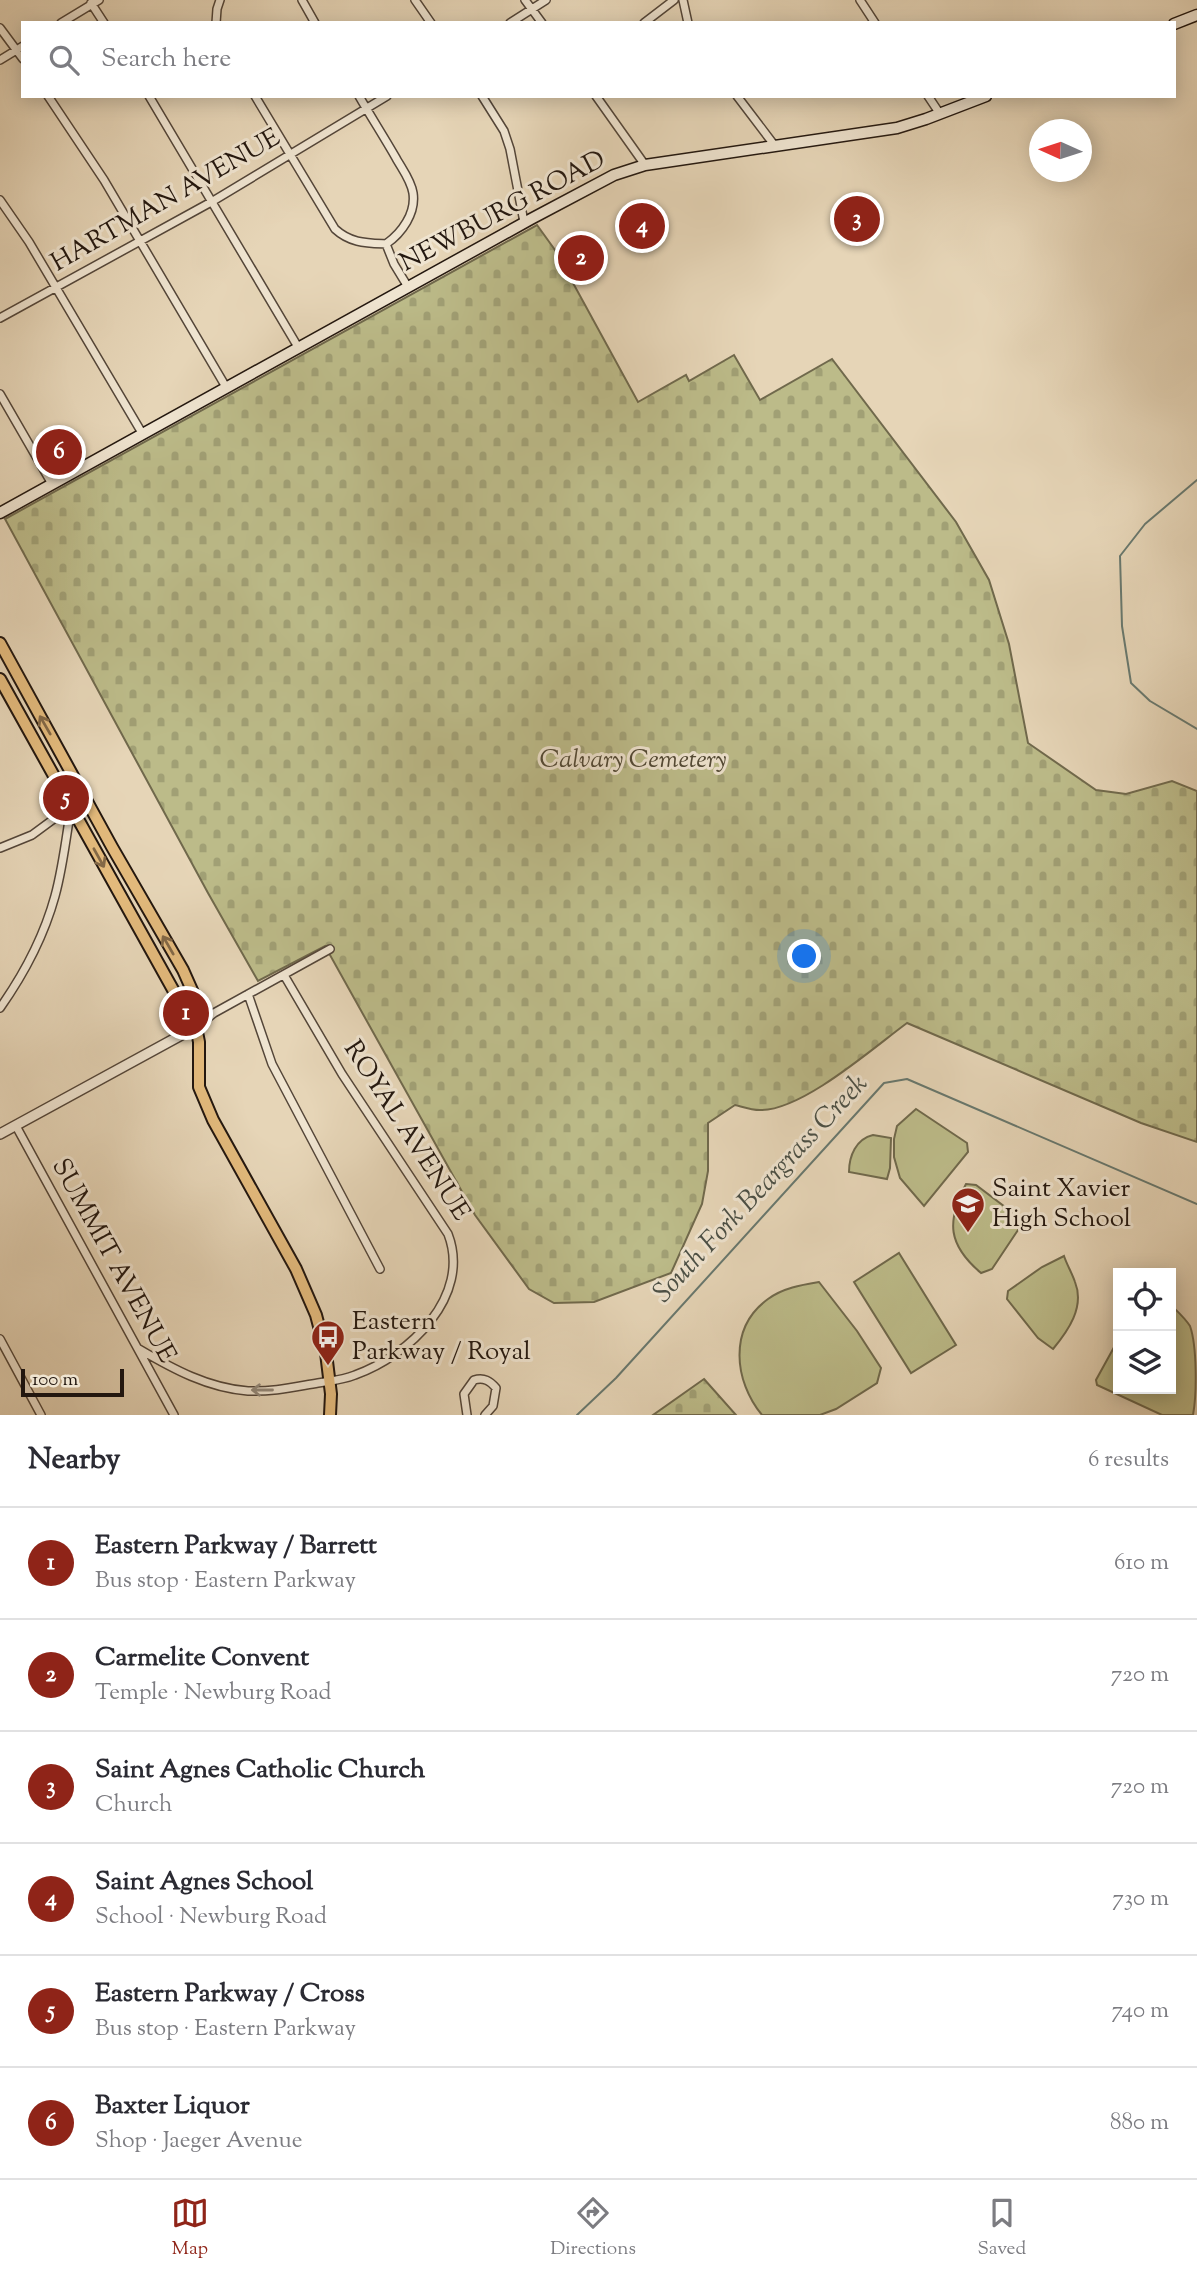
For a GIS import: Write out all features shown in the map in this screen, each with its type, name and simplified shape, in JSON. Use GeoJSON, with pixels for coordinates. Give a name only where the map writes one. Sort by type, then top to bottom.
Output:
{"type":"FeatureCollection","features":[{"type":"Feature","properties":{"kind":"main road"},"geometry":{"type":"LineString","coordinates":[[1176,23],[1197,16]]}},
{"type":"Feature","properties":{"kind":"main road","name":"NEWBURG ROAD"},"geometry":{"type":"LineString","coordinates":[[0,513],[524,222],[614,175],[645,165],[897,128],[981,98]]}},
{"type":"Feature","properties":{"kind":"main road"},"geometry":{"type":"LineString","coordinates":[[0,643],[200,1006],[196,1027],[202,1098],[306,1291],[320,1328],[329,1381],[330,1415]]}},
{"type":"Feature","properties":{"kind":"main road"},"geometry":{"type":"LineString","coordinates":[[0,679],[196,1027]]}},
{"type":"Feature","properties":{"kind":"street"},"geometry":{"type":"LineString","coordinates":[[216,21],[220,0]]}},
{"type":"Feature","properties":{"kind":"street"},"geometry":{"type":"LineString","coordinates":[[302,0],[314,21]]}},
{"type":"Feature","properties":{"kind":"street"},"geometry":{"type":"LineString","coordinates":[[415,0],[430,21]]}},
{"type":"Feature","properties":{"kind":"street"},"geometry":{"type":"LineString","coordinates":[[526,0],[541,21]]}},
{"type":"Feature","properties":{"kind":"street"},"geometry":{"type":"LineString","coordinates":[[514,21],[546,0]]}},
{"type":"Feature","properties":{"kind":"street"},"geometry":{"type":"LineString","coordinates":[[647,21],[674,0]]}},
{"type":"Feature","properties":{"kind":"street"},"geometry":{"type":"LineString","coordinates":[[683,0],[688,21]]}},
{"type":"Feature","properties":{"kind":"street"},"geometry":{"type":"LineString","coordinates":[[860,0],[874,21]]}},
{"type":"Feature","properties":{"kind":"street"},"geometry":{"type":"LineString","coordinates":[[64,21],[94,1],[103,21]]}},
{"type":"Feature","properties":{"kind":"street"},"geometry":{"type":"LineString","coordinates":[[0,28],[19,48],[0,60]]}},
{"type":"Feature","properties":{"kind":"street"},"geometry":{"type":"LineString","coordinates":[[49,98],[104,180],[226,387]]}},
{"type":"Feature","properties":{"kind":"street"},"geometry":{"type":"LineString","coordinates":[[150,98],[298,347]]}},
{"type":"Feature","properties":{"kind":"street"},"geometry":{"type":"LineString","coordinates":[[256,98],[328,218],[340,233],[357,242],[386,244],[406,223],[414,196],[407,177],[360,98]]}},
{"type":"Feature","properties":{"kind":"street","name":"HARTMAN AVENUE"},"geometry":{"type":"LineString","coordinates":[[0,318],[212,201],[384,98]]}},
{"type":"Feature","properties":{"kind":"street"},"geometry":{"type":"LineString","coordinates":[[483,98],[504,131],[510,149],[524,222]]}},
{"type":"Feature","properties":{"kind":"street"},"geometry":{"type":"LineString","coordinates":[[597,98],[645,165]]}},
{"type":"Feature","properties":{"kind":"street"},"geometry":{"type":"LineString","coordinates":[[739,98],[775,146]]}},
{"type":"Feature","properties":{"kind":"street"},"geometry":{"type":"LineString","coordinates":[[929,98],[940,114]]}},
{"type":"Feature","properties":{"kind":"street"},"geometry":{"type":"LineString","coordinates":[[0,200],[29,242],[142,433]]}},
{"type":"Feature","properties":{"kind":"street"},"geometry":{"type":"LineString","coordinates":[[386,244],[408,287]]}},
{"type":"Feature","properties":{"kind":"street"},"geometry":{"type":"LineString","coordinates":[[0,394],[52,484]]}},
{"type":"Feature","properties":{"kind":"street"},"geometry":{"type":"LineString","coordinates":[[0,1008],[25,969],[43,933],[55,896],[73,795],[82,790]]}},
{"type":"Feature","properties":{"kind":"street"},"geometry":{"type":"LineString","coordinates":[[0,848],[32,835],[71,806]]}},
{"type":"Feature","properties":{"kind":"street"},"geometry":{"type":"LineString","coordinates":[[0,1134],[196,1027],[214,1013],[330,949]]}},
{"type":"Feature","properties":{"kind":"street","name":"ROYAL AVENUE"},"geometry":{"type":"LineString","coordinates":[[139,1349],[185,1375],[233,1389],[281,1390],[356,1375],[369,1369],[413,1339],[437,1312],[446,1296],[454,1267],[454,1252],[448,1234],[342,1074],[284,975]]}},
{"type":"Feature","properties":{"kind":"street"},"geometry":{"type":"LineString","coordinates":[[248,994],[272,1064],[380,1269]]}},
{"type":"Feature","properties":{"kind":"street","name":"SUMMIT AVENUE"},"geometry":{"type":"LineString","coordinates":[[16,1126],[174,1415]]}},
{"type":"Feature","properties":{"kind":"street"},"geometry":{"type":"LineString","coordinates":[[0,1339],[41,1415]]}},
{"type":"Feature","properties":{"kind":"street"},"geometry":{"type":"LineString","coordinates":[[467,1415],[464,1394],[474,1380],[481,1378],[491,1382],[496,1388],[493,1406],[485,1415]]}},
{"type":"Feature","properties":{"kind":"green space","name":"Calvary Cemetery"},"geometry":{"type":"Polygon","coordinates":[[[537,225],[555,250],[638,402],[686,375],[689,381],[734,355],[760,400],[832,359],[956,522],[989,580],[1009,644],[1028,743],[1096,790],[1126,794],[1172,781],[1197,791],[1197,1142],[1141,1123],[907,1023],[838,1076],[798,1100],[762,1110],[735,1105],[708,1123],[708,1171],[702,1204],[671,1273],[594,1302],[554,1303],[529,1289],[475,1215],[325,946],[258,981],[5,519],[537,225]]]}},
{"type":"Feature","properties":{"kind":"green space"},"geometry":{"type":"Polygon","coordinates":[[[916,1109],[967,1143],[968,1152],[924,1206],[900,1178],[894,1157],[897,1126],[916,1109]]]}},
{"type":"Feature","properties":{"kind":"green space"},"geometry":{"type":"Polygon","coordinates":[[[873,1135],[891,1138],[887,1179],[849,1172],[850,1160],[858,1144],[873,1135]]]}},
{"type":"Feature","properties":{"kind":"green space"},"geometry":{"type":"Polygon","coordinates":[[[966,1184],[976,1185],[1021,1219],[1022,1224],[992,1269],[981,1273],[962,1253],[954,1232],[955,1210],[966,1184]]]}},
{"type":"Feature","properties":{"kind":"green space"},"geometry":{"type":"Polygon","coordinates":[[[899,1253],[956,1345],[911,1373],[854,1282],[899,1253]]]}},
{"type":"Feature","properties":{"kind":"green space"},"geometry":{"type":"Polygon","coordinates":[[[1064,1256],[1078,1291],[1078,1300],[1069,1326],[1053,1349],[1038,1338],[1007,1299],[1008,1291],[1042,1267],[1064,1256]]]}},
{"type":"Feature","properties":{"kind":"green space"},"geometry":{"type":"Polygon","coordinates":[[[819,1282],[857,1331],[881,1368],[877,1383],[836,1409],[820,1415],[762,1415],[746,1387],[741,1371],[741,1339],[746,1325],[755,1311],[774,1295],[819,1282]]]}},
{"type":"Feature","properties":{"kind":"green space"},"geometry":{"type":"Polygon","coordinates":[[[1176,1310],[1190,1326],[1194,1345],[1196,1370],[1193,1415],[1162,1415],[1116,1394],[1176,1394],[1176,1310]]]}},
{"type":"Feature","properties":{"kind":"green space"},"geometry":{"type":"Polygon","coordinates":[[[1113,1349],[1113,1392],[1097,1385],[1096,1380],[1113,1349]]]}},
{"type":"Feature","properties":{"kind":"green space"},"geometry":{"type":"Polygon","coordinates":[[[704,1379],[736,1415],[653,1415],[704,1379]]]}},
{"type":"Feature","properties":{"kind":"waterway","name":"South Fork Beargrass Creek"},"geometry":{"type":"LineString","coordinates":[[1197,480],[1145,524],[1120,556],[1122,626],[1131,683],[1150,701],[1197,729]]}},
{"type":"Feature","properties":{"kind":"waterway","name":"South Fork Beargrass Creek"},"geometry":{"type":"LineString","coordinates":[[577,1415],[616,1378],[884,1083],[907,1079],[1197,1204]]}},
{"type":"Feature","properties":{"kind":"place","name":"Saint Agnes Catholic Church"},"geometry":{"type":"Point","coordinates":[857,219]}},
{"type":"Feature","properties":{"kind":"place","name":"Saint Agnes School"},"geometry":{"type":"Point","coordinates":[642,226]}},
{"type":"Feature","properties":{"kind":"place","name":"Carmelite Convent"},"geometry":{"type":"Point","coordinates":[581,258]}},
{"type":"Feature","properties":{"kind":"place","name":"Baxter Liquor"},"geometry":{"type":"Point","coordinates":[59,452]}},
{"type":"Feature","properties":{"kind":"place","name":"Eastern Parkway / Cross"},"geometry":{"type":"Point","coordinates":[66,798]}},
{"type":"Feature","properties":{"kind":"place","name":"Eastern Parkway / Barrett"},"geometry":{"type":"Point","coordinates":[186,1013]}},
{"type":"Feature","properties":{"kind":"place","name":"Saint Xavier High School"},"geometry":{"type":"Point","coordinates":[968,1234]}},
{"type":"Feature","properties":{"kind":"place","name":"Eastern Parkway / Royal"},"geometry":{"type":"Point","coordinates":[328,1367]}}]}
